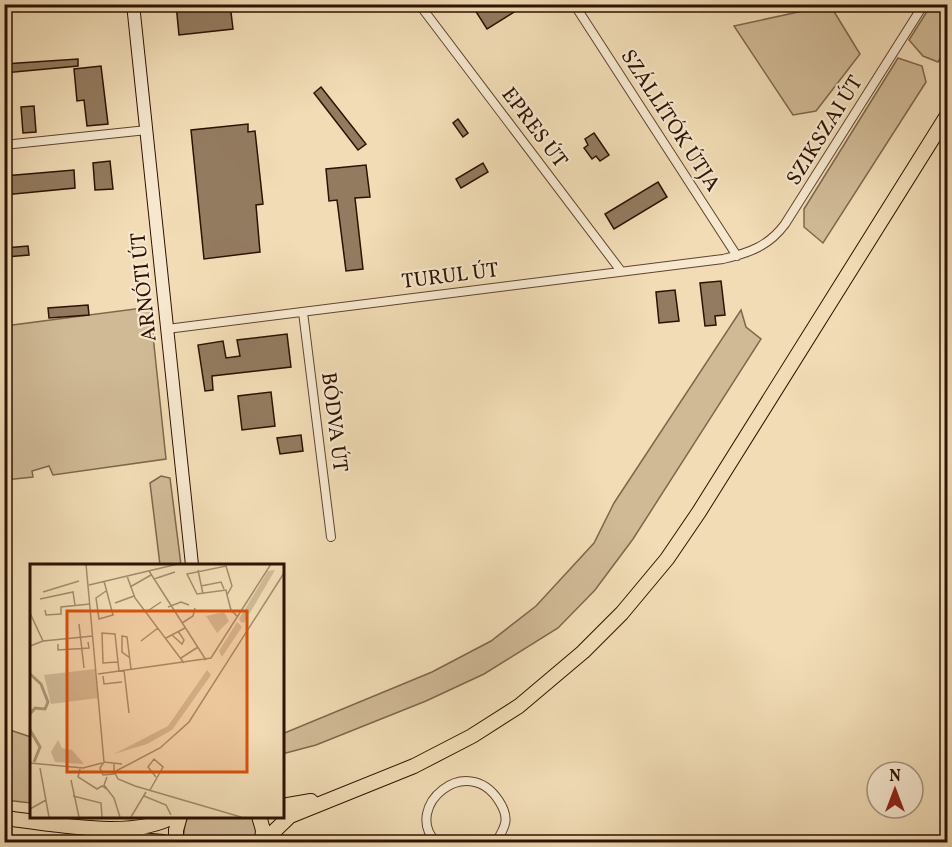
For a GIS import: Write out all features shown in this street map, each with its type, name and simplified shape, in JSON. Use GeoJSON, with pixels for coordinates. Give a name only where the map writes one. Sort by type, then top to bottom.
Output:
{"type":"FeatureCollection","features":[{"type":"Feature","properties":{"kind":"main road","name":"ARNÓTI ÚT"},"geometry":{"type":"LineString","coordinates":[[133,4],[192,564]]}},
{"type":"Feature","properties":{"kind":"main road"},"geometry":{"type":"LineString","coordinates":[[262,843],[290,816],[414,766],[494,723],[551,680],[622,613],[667,559],[699,512],[948,114]]}},
{"type":"Feature","properties":{"kind":"main road"},"geometry":{"type":"LineString","coordinates":[[284,806],[340,796]]}},
{"type":"Feature","properties":{"kind":"main road"},"geometry":{"type":"LineString","coordinates":[[4,818],[85,827],[136,827],[160,823],[172,817]]}},
{"type":"Feature","properties":{"kind":"main road"},"geometry":{"type":"LineString","coordinates":[[176,843],[180,817]]}},
{"type":"Feature","properties":{"kind":"main road"},"geometry":{"type":"LineString","coordinates":[[259,817],[263,830],[262,843]]}},
{"type":"Feature","properties":{"kind":"main road"},"geometry":{"type":"LineString","coordinates":[[4,827],[163,843]]}},
{"type":"Feature","properties":{"kind":"street","name":"EPRES ÚT"},"geometry":{"type":"LineString","coordinates":[[419,4],[621,272]]}},
{"type":"Feature","properties":{"kind":"street","name":"SZÁLLÍTÓK ÚTJA"},"geometry":{"type":"LineString","coordinates":[[574,4],[737,256]]}},
{"type":"Feature","properties":{"kind":"street","name":"SZIKSZAI ÚT"},"geometry":{"type":"LineString","coordinates":[[737,256],[763,246],[780,231],[924,4]]}},
{"type":"Feature","properties":{"kind":"street"},"geometry":{"type":"LineString","coordinates":[[4,145],[147,130]]}},
{"type":"Feature","properties":{"kind":"street","name":"TURUL ÚT"},"geometry":{"type":"LineString","coordinates":[[167,329],[737,256]]}},
{"type":"Feature","properties":{"kind":"street","name":"BÓDVA ÚT"},"geometry":{"type":"LineString","coordinates":[[303,312],[331,537]]}},
{"type":"Feature","properties":{"kind":"street"},"geometry":{"type":"LineString","coordinates":[[436,843],[430,834],[428,824],[430,803],[445,788],[456,783],[471,781],[479,782],[494,793],[506,812],[507,825],[496,843]]}},
{"type":"Feature","properties":{"kind":"shaded area"},"geometry":{"type":"Polygon","coordinates":[[[830,5],[860,54],[816,111],[793,115],[734,26],[830,5]]]}},
{"type":"Feature","properties":{"kind":"shaded area"},"geometry":{"type":"Polygon","coordinates":[[[931,5],[947,5],[947,47],[938,62],[923,56],[909,40],[931,5]]]}},
{"type":"Feature","properties":{"kind":"shaded area"},"geometry":{"type":"Polygon","coordinates":[[[898,58],[922,66],[926,82],[823,243],[804,227],[804,209],[898,58]]]}},
{"type":"Feature","properties":{"kind":"shaded area"},"geometry":{"type":"Polygon","coordinates":[[[150,307],[166,459],[53,475],[49,466],[32,471],[33,477],[5,480],[5,326],[150,307]]]}},
{"type":"Feature","properties":{"kind":"shaded area"},"geometry":{"type":"Polygon","coordinates":[[[741,310],[746,327],[761,339],[633,539],[595,590],[558,628],[484,674],[426,701],[316,745],[284,753],[284,733],[432,672],[491,641],[536,606],[594,543],[614,503],[741,310]]]}},
{"type":"Feature","properties":{"kind":"shaded area"},"geometry":{"type":"Polygon","coordinates":[[[161,476],[170,478],[181,564],[160,564],[150,483],[161,476]]]}},
{"type":"Feature","properties":{"kind":"shaded area"},"geometry":{"type":"Polygon","coordinates":[[[4,728],[30,737],[30,803],[5,800],[4,728]]]}},
{"type":"Feature","properties":{"kind":"shaded area"},"geometry":{"type":"Polygon","coordinates":[[[188,817],[252,817],[256,826],[256,842],[183,842],[185,823],[188,817]]]}},
{"type":"Feature","properties":{"kind":"building"},"geometry":{"type":"Polygon","coordinates":[[[176,4],[230,4],[233,29],[179,35],[176,4]]]}},
{"type":"Feature","properties":{"kind":"building"},"geometry":{"type":"Polygon","coordinates":[[[477,4],[527,4],[487,29],[473,7],[477,4]]]}},
{"type":"Feature","properties":{"kind":"building"},"geometry":{"type":"Polygon","coordinates":[[[78,59],[78,66],[4,73],[4,64],[78,59]]]}},
{"type":"Feature","properties":{"kind":"building"},"geometry":{"type":"Polygon","coordinates":[[[101,66],[108,124],[87,126],[84,100],[77,101],[74,69],[101,66]]]}},
{"type":"Feature","properties":{"kind":"building"},"geometry":{"type":"Polygon","coordinates":[[[321,87],[366,144],[358,150],[314,93],[321,87]]]}},
{"type":"Feature","properties":{"kind":"building"},"geometry":{"type":"Polygon","coordinates":[[[34,106],[36,132],[23,133],[21,107],[34,106]]]}},
{"type":"Feature","properties":{"kind":"building"},"geometry":{"type":"Polygon","coordinates":[[[458,119],[468,133],[463,137],[453,123],[458,119]]]}},
{"type":"Feature","properties":{"kind":"building"},"geometry":{"type":"Polygon","coordinates":[[[248,124],[248,132],[255,131],[263,204],[256,205],[260,252],[204,259],[191,130],[248,124]]]}},
{"type":"Feature","properties":{"kind":"building"},"geometry":{"type":"Polygon","coordinates":[[[594,133],[609,155],[600,161],[596,156],[592,159],[584,148],[588,145],[585,139],[594,133]]]}},
{"type":"Feature","properties":{"kind":"building"},"geometry":{"type":"Polygon","coordinates":[[[110,161],[113,189],[95,190],[93,163],[110,161]]]}},
{"type":"Feature","properties":{"kind":"building"},"geometry":{"type":"Polygon","coordinates":[[[483,163],[488,172],[461,188],[456,179],[483,163]]]}},
{"type":"Feature","properties":{"kind":"building"},"geometry":{"type":"Polygon","coordinates":[[[366,165],[370,197],[355,198],[363,269],[346,271],[337,200],[329,201],[326,169],[366,165]]]}},
{"type":"Feature","properties":{"kind":"building"},"geometry":{"type":"Polygon","coordinates":[[[74,170],[75,188],[4,195],[4,176],[74,170]]]}},
{"type":"Feature","properties":{"kind":"building"},"geometry":{"type":"Polygon","coordinates":[[[658,182],[667,197],[614,229],[605,214],[658,182]]]}},
{"type":"Feature","properties":{"kind":"building"},"geometry":{"type":"Polygon","coordinates":[[[28,246],[29,255],[6,257],[5,248],[28,246]]]}},
{"type":"Feature","properties":{"kind":"building"},"geometry":{"type":"Polygon","coordinates":[[[721,281],[725,315],[715,316],[716,325],[705,326],[700,283],[721,281]]]}},
{"type":"Feature","properties":{"kind":"building"},"geometry":{"type":"Polygon","coordinates":[[[675,290],[679,321],[659,323],[656,292],[675,290]]]}},
{"type":"Feature","properties":{"kind":"building"},"geometry":{"type":"Polygon","coordinates":[[[88,305],[89,315],[49,318],[48,308],[88,305]]]}},
{"type":"Feature","properties":{"kind":"building"},"geometry":{"type":"Polygon","coordinates":[[[287,334],[291,367],[212,376],[213,390],[205,391],[198,345],[223,341],[226,358],[240,356],[237,340],[287,334]]]}},
{"type":"Feature","properties":{"kind":"building"},"geometry":{"type":"Polygon","coordinates":[[[271,392],[275,426],[242,430],[238,396],[271,392]]]}},
{"type":"Feature","properties":{"kind":"building"},"geometry":{"type":"Polygon","coordinates":[[[301,435],[303,451],[280,454],[277,438],[301,435]]]}}]}
